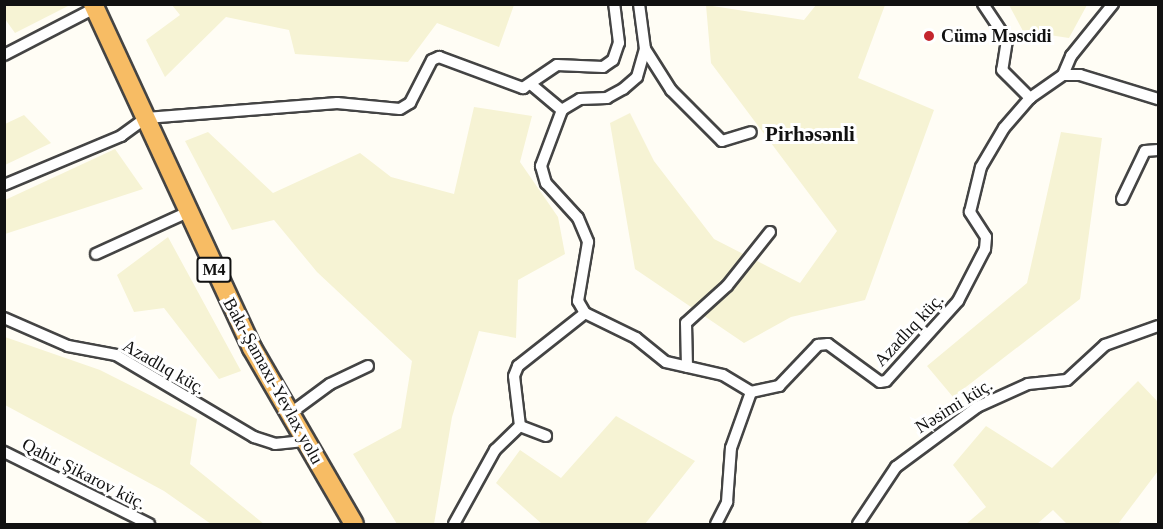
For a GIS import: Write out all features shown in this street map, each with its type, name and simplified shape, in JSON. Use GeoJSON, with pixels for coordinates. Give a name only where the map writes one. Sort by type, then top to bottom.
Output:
{"type":"FeatureCollection","features":[{"type":"Feature","properties":{"kind":"highway","name":"Bakı-Şamaxı-Yevlax yolu"},"geometry":{"type":"LineString","coordinates":[[94,6],[188,212],[288,415],[354,525]]}},
{"type":"Feature","properties":{"kind":"street"},"geometry":{"type":"LineString","coordinates":[[533,86],[557,65],[603,67],[613,60],[619,43],[614,4]]}},
{"type":"Feature","properties":{"kind":"street"},"geometry":{"type":"LineString","coordinates":[[639,4],[645,49],[637,77],[623,89],[607,98],[580,99],[562,110],[541,176],[585,234],[588,242],[577,289],[585,313],[636,338],[666,362],[723,375],[751,392],[731,448],[727,502],[716,525]]}},
{"type":"Feature","properties":{"kind":"street"},"geometry":{"type":"LineString","coordinates":[[983,4],[1007,40],[1002,70],[1030,98],[1063,75],[1071,56],[1113,4]]}},
{"type":"Feature","properties":{"kind":"street"},"geometry":{"type":"LineString","coordinates":[[4,55],[94,6]]}},
{"type":"Feature","properties":{"kind":"street"},"geometry":{"type":"LineString","coordinates":[[645,49],[671,90],[715,137],[722,141],[751,132]]}},
{"type":"Feature","properties":{"kind":"street"},"geometry":{"type":"LineString","coordinates":[[4,185],[121,136],[146,118],[337,103],[400,109],[410,103],[432,60],[439,57],[512,86],[533,86],[562,110]]}},
{"type":"Feature","properties":{"kind":"street"},"geometry":{"type":"LineString","coordinates":[[1063,75],[1103,80],[1158,99]]}},
{"type":"Feature","properties":{"kind":"street","name":"Azadlıq küç."},"geometry":{"type":"LineString","coordinates":[[751,392],[779,386],[818,345],[828,344],[880,382],[886,381],[970,284],[985,249],[986,237],[970,212],[981,167],[1004,128],[1030,98]]}},
{"type":"Feature","properties":{"kind":"street"},"geometry":{"type":"LineString","coordinates":[[1122,199],[1145,151],[1158,150]]}},
{"type":"Feature","properties":{"kind":"street"},"geometry":{"type":"LineString","coordinates":[[96,254],[188,212]]}},
{"type":"Feature","properties":{"kind":"street"},"geometry":{"type":"LineString","coordinates":[[687,367],[686,323],[727,286],[770,232]]}},
{"type":"Feature","properties":{"kind":"street"},"geometry":{"type":"LineString","coordinates":[[520,426],[514,376],[518,366],[585,313]]}},
{"type":"Feature","properties":{"kind":"street","name":"Azadlıq küç."},"geometry":{"type":"LineString","coordinates":[[4,318],[68,346],[116,356],[254,437],[275,444],[304,441]]}},
{"type":"Feature","properties":{"kind":"street","name":"Nəsimi küç."},"geometry":{"type":"LineString","coordinates":[[858,525],[897,468],[976,407],[1028,384],[1067,380],[1105,345],[1158,326]]}},
{"type":"Feature","properties":{"kind":"street"},"geometry":{"type":"LineString","coordinates":[[288,415],[330,384],[368,366]]}},
{"type":"Feature","properties":{"kind":"street"},"geometry":{"type":"LineString","coordinates":[[520,426],[546,436]]}},
{"type":"Feature","properties":{"kind":"street"},"geometry":{"type":"LineString","coordinates":[[454,525],[495,450],[520,426]]}},
{"type":"Feature","properties":{"kind":"street","name":"Qahir Şikarov küç."},"geometry":{"type":"LineString","coordinates":[[4,452],[149,525]]}},
{"type":"Feature","properties":{"kind":"shaded area"},"geometry":{"type":"Polygon","coordinates":[[[4,5],[70,5],[15,33],[5,19],[4,5]]]}},
{"type":"Feature","properties":{"kind":"shaded area"},"geometry":{"type":"Polygon","coordinates":[[[172,5],[514,5],[499,47],[437,23],[408,62],[295,54],[289,30],[226,17],[165,77],[146,40],[180,15],[172,5]]]}},
{"type":"Feature","properties":{"kind":"shaded area"},"geometry":{"type":"Polygon","coordinates":[[[706,5],[804,20],[816,5],[885,5],[858,78],[934,110],[865,300],[791,317],[744,343],[635,269],[610,123],[630,113],[654,161],[714,239],[800,283],[837,231],[711,63],[706,5]]]}},
{"type":"Feature","properties":{"kind":"shaded area"},"geometry":{"type":"Polygon","coordinates":[[[1009,5],[1087,5],[1069,38],[1023,31],[1009,5]]]}},
{"type":"Feature","properties":{"kind":"shaded area"},"geometry":{"type":"Polygon","coordinates":[[[474,107],[532,116],[520,162],[558,217],[565,254],[518,280],[516,338],[479,331],[452,417],[434,524],[397,524],[353,454],[401,428],[412,361],[317,272],[274,220],[232,230],[185,141],[208,132],[273,193],[360,153],[391,177],[454,194],[474,107]]]}},
{"type":"Feature","properties":{"kind":"shaded area"},"geometry":{"type":"Polygon","coordinates":[[[24,115],[51,143],[5,165],[5,124],[24,115]]]}},
{"type":"Feature","properties":{"kind":"shaded area"},"geometry":{"type":"Polygon","coordinates":[[[1061,132],[1102,138],[1080,299],[953,397],[927,366],[1027,283],[1061,132]]]}},
{"type":"Feature","properties":{"kind":"shaded area"},"geometry":{"type":"Polygon","coordinates":[[[115,149],[143,189],[5,234],[5,200],[115,149]]]}},
{"type":"Feature","properties":{"kind":"shaded area"},"geometry":{"type":"Polygon","coordinates":[[[168,237],[241,371],[219,379],[164,308],[134,312],[117,275],[168,237]]]}},
{"type":"Feature","properties":{"kind":"shaded area"},"geometry":{"type":"Polygon","coordinates":[[[5,337],[100,370],[197,419],[190,464],[264,524],[211,524],[164,491],[5,405],[5,337]]]}},
{"type":"Feature","properties":{"kind":"shaded area"},"geometry":{"type":"Polygon","coordinates":[[[1138,381],[1158,402],[1158,471],[1118,524],[1067,524],[1053,510],[1037,524],[966,524],[986,507],[953,465],[986,426],[1052,468],[1138,381]]]}},
{"type":"Feature","properties":{"kind":"shaded area"},"geometry":{"type":"Polygon","coordinates":[[[616,416],[695,461],[645,524],[542,524],[496,483],[520,450],[561,478],[616,416]]]}},
{"type":"Feature","properties":{"kind":"place","name":"Cümə Məscidi"},"geometry":{"type":"Point","coordinates":[929,36]}},
{"type":"Feature","properties":{"kind":"district","name":"Pirhəsənli"},"geometry":{"type":"Point","coordinates":[810,134]}}]}
